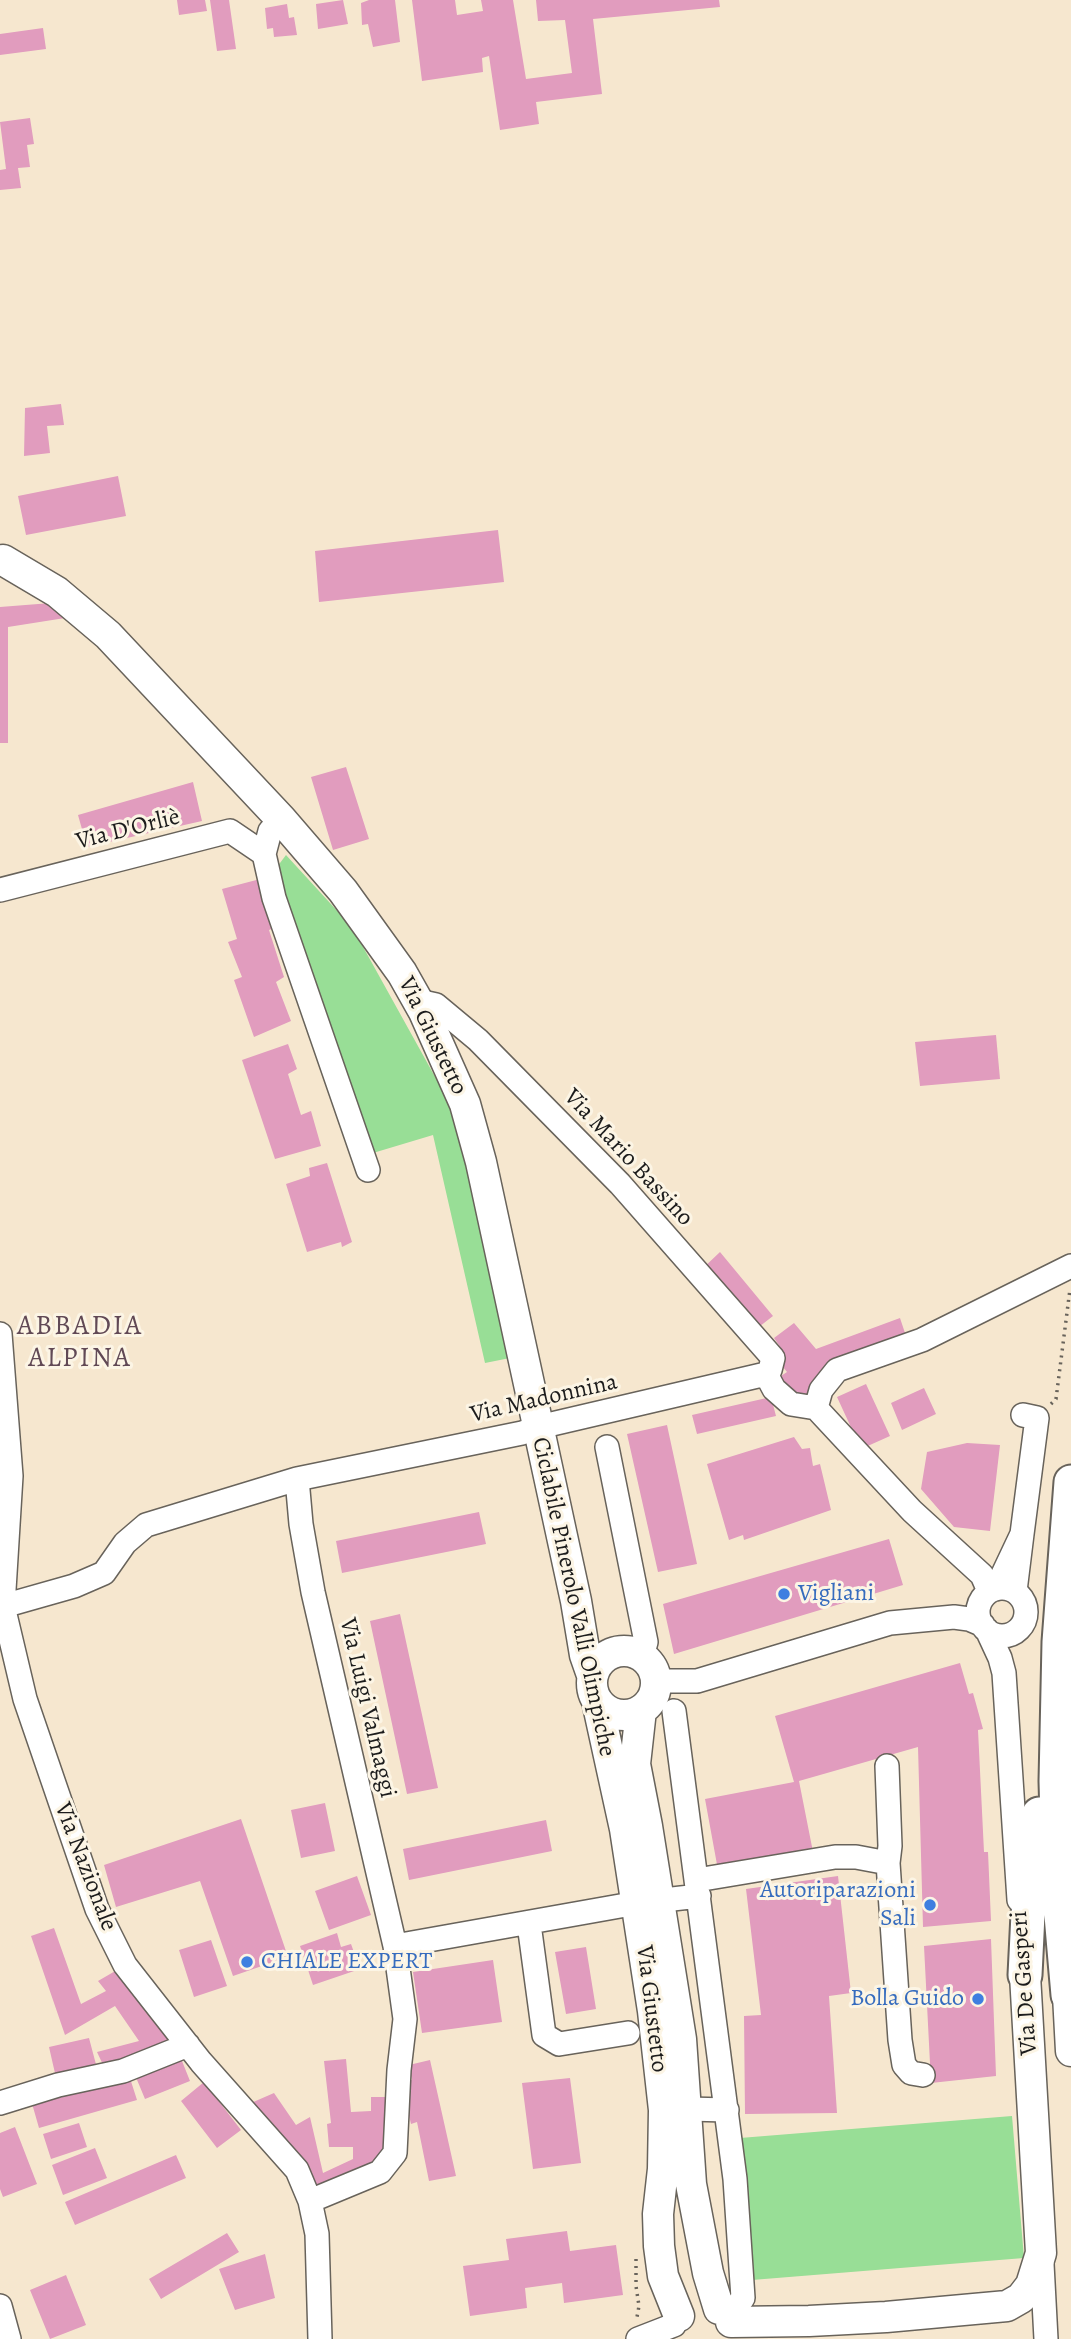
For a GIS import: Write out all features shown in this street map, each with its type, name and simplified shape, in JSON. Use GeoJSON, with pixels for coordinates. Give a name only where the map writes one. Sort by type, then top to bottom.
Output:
{"type":"FeatureCollection","features":[{"type":"Feature","properties":{"kind":"highway"},"geometry":{"type":"LineString","coordinates":[[1068,1995],[1058,1864],[1056,1781],[1065,1655],[1071,1482]]}},
{"type":"Feature","properties":{"kind":"highway"},"geometry":{"type":"LineString","coordinates":[[1065,1655],[1071,1843]]}},
{"type":"Feature","properties":{"kind":"highway"},"geometry":{"type":"LineString","coordinates":[[1025,1975],[1047,1682],[1065,1655]]}},
{"type":"Feature","properties":{"kind":"highway"},"geometry":{"type":"LineString","coordinates":[[1068,1995],[1071,1937]]}},
{"type":"Feature","properties":{"kind":"main road","name":"Via Giustetto"},"geometry":{"type":"LineString","coordinates":[[1,566],[57,592],[108,635],[334,879],[402,973],[418,1001],[465,1104],[481,1162],[576,1601],[585,1655],[595,1688],[625,1829],[648,1903]]}},
{"type":"Feature","properties":{"kind":"main road","name":"Via Giustetto"},"geometry":{"type":"LineString","coordinates":[[576,1601],[593,1630],[637,1663]]}},
{"type":"Feature","properties":{"kind":"main road"},"geometry":{"type":"LineString","coordinates":[[604,1657],[637,1663],[655,1692],[650,1702],[641,1710],[632,1714],[613,1713],[595,1688],[597,1665],[604,1657]]}},
{"type":"Feature","properties":{"kind":"main road","name":"Via Giustetto"},"geometry":{"type":"LineString","coordinates":[[641,1710],[635,1764],[648,1903],[653,2011],[676,2110],[708,2273],[733,2325]]}},
{"type":"Feature","properties":{"kind":"main road","name":"Via De Gasperi"},"geometry":{"type":"LineString","coordinates":[[1025,1975],[1041,2253]]}},
{"type":"Feature","properties":{"kind":"main road"},"geometry":{"type":"LineString","coordinates":[[1068,1995],[1071,2051]]}},
{"type":"Feature","properties":{"kind":"main road","name":"Via Giustetto"},"geometry":{"type":"LineString","coordinates":[[675,2327],[663,2276],[658,2214],[663,2169],[676,2110]]}},
{"type":"Feature","properties":{"kind":"main road"},"geometry":{"type":"LineString","coordinates":[[675,2327],[686,2310],[702,2305],[733,2325],[798,2322],[881,2328],[1007,2306],[1021,2298],[1031,2285],[1041,2253]]}},
{"type":"Feature","properties":{"kind":"main road"},"geometry":{"type":"LineString","coordinates":[[798,2322],[840,2339]]}},
{"type":"Feature","properties":{"kind":"street"},"geometry":{"type":"LineString","coordinates":[[281,819],[270,831],[264,854],[274,898],[368,1170]]}},
{"type":"Feature","properties":{"kind":"street","name":"Via D'Orliè"},"geometry":{"type":"LineString","coordinates":[[0,890],[230,831],[264,854]]}},
{"type":"Feature","properties":{"kind":"street","name":"Via Mario Bassino"},"geometry":{"type":"LineString","coordinates":[[418,1001],[436,1005],[478,1040],[620,1184],[773,1358],[766,1374]]}},
{"type":"Feature","properties":{"kind":"street"},"geometry":{"type":"LineString","coordinates":[[816,1408],[821,1390],[837,1370],[922,1340],[1071,1266]]}},
{"type":"Feature","properties":{"kind":"street","name":"Via Nazionale"},"geometry":{"type":"LineString","coordinates":[[0,1334],[11,1476],[2,1607],[25,1699],[97,1909],[124,1965],[188,2045],[297,2170],[310,2201],[317,2234],[320,2339]]}},
{"type":"Feature","properties":{"kind":"street"},"geometry":{"type":"LineString","coordinates":[[766,1374],[774,1389],[791,1404],[816,1408],[912,1511],[982,1575],[996,1592],[1025,1604],[1025,1619],[1021,1627],[1007,1635],[993,1634],[969,1619],[954,1617],[890,1623]]}},
{"type":"Feature","properties":{"kind":"street","name":"Via Madonnina"},"geometry":{"type":"LineString","coordinates":[[2,1607],[74,1586],[104,1573],[125,1543],[146,1525],[297,1479],[509,1436],[766,1374]]}},
{"type":"Feature","properties":{"kind":"street"},"geometry":{"type":"LineString","coordinates":[[985,1628],[979,1611],[996,1592],[1022,1534],[1030,1416]]}},
{"type":"Feature","properties":{"kind":"street"},"geometry":{"type":"LineString","coordinates":[[607,1447],[646,1643],[637,1663],[697,1681],[996,1592]]}},
{"type":"Feature","properties":{"kind":"street","name":"Via Luigi Valmaggi"},"geometry":{"type":"LineString","coordinates":[[297,1479],[301,1524],[313,1592],[395,1946],[404,2019],[395,2153],[380,2172],[310,2201]]}},
{"type":"Feature","properties":{"kind":"street","name":"Via De Gasperi"},"geometry":{"type":"LineString","coordinates":[[985,1628],[1000,1658],[1004,1673],[1025,1975]]}},
{"type":"Feature","properties":{"kind":"street"},"geometry":{"type":"LineString","coordinates":[[674,1711],[735,2179],[743,2298],[733,2325]]}},
{"type":"Feature","properties":{"kind":"street"},"geometry":{"type":"LineString","coordinates":[[887,1766],[890,1846],[888,1863],[900,2040],[904,2065],[911,2073],[923,2075]]}},
{"type":"Feature","properties":{"kind":"street"},"geometry":{"type":"LineString","coordinates":[[395,1946],[648,1903],[698,1888],[835,1857],[856,1857],[888,1863]]}},
{"type":"Feature","properties":{"kind":"street"},"geometry":{"type":"LineString","coordinates":[[529,1924],[544,2035],[559,2045],[628,2033]]}},
{"type":"Feature","properties":{"kind":"street"},"geometry":{"type":"LineString","coordinates":[[0,2103],[58,2085],[123,2071],[188,2045]]}},
{"type":"Feature","properties":{"kind":"street"},"geometry":{"type":"LineString","coordinates":[[676,2110],[727,2110]]}},
{"type":"Feature","properties":{"kind":"street","name":"Via De Gasperi"},"geometry":{"type":"LineString","coordinates":[[1041,2253],[1044,2339]]}},
{"type":"Feature","properties":{"kind":"street"},"geometry":{"type":"LineString","coordinates":[[0,2306],[9,2339]]}},
{"type":"Feature","properties":{"kind":"street"},"geometry":{"type":"LineString","coordinates":[[1007,2306],[1022,2310],[1028,2315],[1044,2339]]}},
{"type":"Feature","properties":{"kind":"street"},"geometry":{"type":"LineString","coordinates":[[637,2334],[675,2327]]}},
{"type":"Feature","properties":{"kind":"path"},"geometry":{"type":"LineString","coordinates":[[1030,1416],[1056,1399],[1071,1281]]}},
{"type":"Feature","properties":{"kind":"path"},"geometry":{"type":"LineString","coordinates":[[636,2248],[639,2306],[637,2334]]}},
{"type":"Feature","properties":{"kind":"green space"},"geometry":{"type":"Polygon","coordinates":[[[286,855],[352,927],[454,1111],[510,1358],[485,1363],[433,1135],[373,1153],[274,871],[286,855]]]}},
{"type":"Feature","properties":{"kind":"green space"},"geometry":{"type":"Polygon","coordinates":[[[1012,2116],[1024,2258],[752,2280],[740,2138],[1012,2116]]]}},
{"type":"Feature","properties":{"kind":"building"},"geometry":{"type":"Polygon","coordinates":[[[177,0],[205,0],[207,11],[179,15],[177,0]]]}},
{"type":"Feature","properties":{"kind":"building"},"geometry":{"type":"Polygon","coordinates":[[[210,0],[229,0],[236,49],[217,51],[210,0]]]}},
{"type":"Feature","properties":{"kind":"building"},"geometry":{"type":"Polygon","coordinates":[[[343,0],[348,24],[318,29],[316,4],[343,0]]]}},
{"type":"Feature","properties":{"kind":"building"},"geometry":{"type":"Polygon","coordinates":[[[369,0],[395,0],[400,42],[373,47],[368,24],[362,25],[361,3],[369,0]]]}},
{"type":"Feature","properties":{"kind":"building"},"geometry":{"type":"Polygon","coordinates":[[[412,0],[455,0],[457,15],[483,11],[481,0],[513,0],[526,79],[572,73],[565,20],[538,21],[536,0],[719,0],[720,7],[593,19],[602,94],[536,102],[539,124],[500,130],[489,56],[482,58],[483,72],[422,81],[412,0]]]}},
{"type":"Feature","properties":{"kind":"building"},"geometry":{"type":"Polygon","coordinates":[[[287,4],[289,18],[294,17],[297,35],[274,37],[273,28],[267,29],[265,8],[287,4]]]}},
{"type":"Feature","properties":{"kind":"building"},"geometry":{"type":"Polygon","coordinates":[[[43,28],[46,49],[0,55],[0,34],[43,28]]]}},
{"type":"Feature","properties":{"kind":"building"},"geometry":{"type":"Polygon","coordinates":[[[30,118],[34,144],[27,145],[30,167],[18,168],[21,188],[0,190],[0,170],[6,169],[0,122],[30,118]]]}},
{"type":"Feature","properties":{"kind":"building"},"geometry":{"type":"Polygon","coordinates":[[[61,404],[64,425],[47,426],[50,453],[24,456],[25,408],[61,404]]]}},
{"type":"Feature","properties":{"kind":"building"},"geometry":{"type":"Polygon","coordinates":[[[118,476],[126,516],[26,535],[18,496],[118,476]]]}},
{"type":"Feature","properties":{"kind":"building"},"geometry":{"type":"Polygon","coordinates":[[[498,530],[504,582],[319,602],[315,551],[498,530]]]}},
{"type":"Feature","properties":{"kind":"building"},"geometry":{"type":"Polygon","coordinates":[[[51,603],[65,618],[8,627],[8,743],[0,743],[0,607],[51,603]]]}},
{"type":"Feature","properties":{"kind":"building"},"geometry":{"type":"Polygon","coordinates":[[[346,767],[369,839],[333,850],[311,777],[346,767]]]}},
{"type":"Feature","properties":{"kind":"building"},"geometry":{"type":"Polygon","coordinates":[[[193,782],[202,821],[87,847],[78,815],[193,782]]]}},
{"type":"Feature","properties":{"kind":"building"},"geometry":{"type":"Polygon","coordinates":[[[264,878],[274,928],[269,930],[284,977],[276,982],[291,1021],[254,1037],[234,980],[242,977],[228,942],[237,939],[222,889],[264,878]]]}},
{"type":"Feature","properties":{"kind":"building"},"geometry":{"type":"Polygon","coordinates":[[[996,1035],[1000,1079],[920,1086],[915,1042],[996,1035]]]}},
{"type":"Feature","properties":{"kind":"building"},"geometry":{"type":"Polygon","coordinates":[[[288,1044],[297,1069],[288,1074],[301,1115],[311,1111],[321,1146],[275,1159],[242,1060],[288,1044]]]}},
{"type":"Feature","properties":{"kind":"building"},"geometry":{"type":"Polygon","coordinates":[[[327,1163],[352,1242],[342,1247],[341,1242],[307,1252],[286,1184],[310,1176],[309,1168],[327,1163]]]}},
{"type":"Feature","properties":{"kind":"building"},"geometry":{"type":"Polygon","coordinates":[[[720,1252],[773,1316],[755,1330],[701,1270],[720,1252]]]}},
{"type":"Feature","properties":{"kind":"building"},"geometry":{"type":"Polygon","coordinates":[[[900,1318],[907,1339],[834,1365],[817,1376],[821,1385],[800,1398],[796,1393],[787,1397],[775,1380],[787,1372],[774,1356],[783,1351],[774,1338],[794,1323],[816,1349],[900,1318]]]}},
{"type":"Feature","properties":{"kind":"building"},"geometry":{"type":"Polygon","coordinates":[[[866,1384],[890,1436],[861,1449],[837,1397],[866,1384]]]}},
{"type":"Feature","properties":{"kind":"building"},"geometry":{"type":"Polygon","coordinates":[[[924,1388],[936,1414],[902,1430],[891,1403],[924,1388]]]}},
{"type":"Feature","properties":{"kind":"building"},"geometry":{"type":"Polygon","coordinates":[[[771,1397],[776,1416],[697,1434],[692,1415],[771,1397]]]}},
{"type":"Feature","properties":{"kind":"building"},"geometry":{"type":"Polygon","coordinates":[[[667,1425],[697,1564],[658,1572],[627,1434],[667,1425]]]}},
{"type":"Feature","properties":{"kind":"building"},"geometry":{"type":"Polygon","coordinates":[[[794,1437],[802,1449],[810,1448],[813,1466],[820,1464],[831,1510],[744,1540],[743,1535],[729,1540],[707,1464],[794,1437]]]}},
{"type":"Feature","properties":{"kind":"building"},"geometry":{"type":"Polygon","coordinates":[[[967,1443],[1000,1445],[990,1531],[954,1527],[921,1489],[927,1452],[967,1443]]]}},
{"type":"Feature","properties":{"kind":"building"},"geometry":{"type":"Polygon","coordinates":[[[479,1512],[486,1544],[342,1573],[336,1541],[479,1512]]]}},
{"type":"Feature","properties":{"kind":"building","name":"Vigliani"},"geometry":{"type":"Polygon","coordinates":[[[889,1539],[903,1585],[674,1654],[663,1604],[889,1539]]]}},
{"type":"Feature","properties":{"kind":"building"},"geometry":{"type":"Polygon","coordinates":[[[400,1614],[438,1788],[407,1794],[370,1621],[400,1614]]]}},
{"type":"Feature","properties":{"kind":"building"},"geometry":{"type":"Polygon","coordinates":[[[960,1663],[969,1694],[973,1693],[983,1729],[978,1730],[984,1852],[988,1852],[991,1921],[923,1927],[918,1747],[799,1781],[813,1852],[718,1870],[705,1799],[794,1782],[775,1716],[960,1663]]]}},
{"type":"Feature","properties":{"kind":"building"},"geometry":{"type":"Polygon","coordinates":[[[325,1803],[335,1851],[301,1858],[291,1810],[325,1803]]]}},
{"type":"Feature","properties":{"kind":"building"},"geometry":{"type":"Polygon","coordinates":[[[241,1819],[288,1957],[233,1976],[200,1881],[116,1907],[104,1865],[241,1819]]]}},
{"type":"Feature","properties":{"kind":"building"},"geometry":{"type":"Polygon","coordinates":[[[546,1820],[552,1851],[409,1880],[403,1849],[546,1820]]]}},
{"type":"Feature","properties":{"kind":"building"},"geometry":{"type":"Polygon","coordinates":[[[357,1876],[371,1915],[329,1930],[315,1891],[357,1876]]]}},
{"type":"Feature","properties":{"kind":"building"},"geometry":{"type":"Polygon","coordinates":[[[838,1876],[851,1993],[829,1996],[837,2113],[745,2114],[744,2016],[761,2015],[746,1889],[838,1876]]]}},
{"type":"Feature","properties":{"kind":"building"},"geometry":{"type":"Polygon","coordinates":[[[54,1928],[81,2004],[106,1991],[98,1981],[117,1970],[172,2045],[105,2069],[97,2052],[139,2041],[115,2006],[65,2035],[31,1936],[54,1928]]]}},
{"type":"Feature","properties":{"kind":"building"},"geometry":{"type":"Polygon","coordinates":[[[337,1933],[341,1947],[351,1944],[360,1969],[313,1985],[300,1946],[337,1933]]]}},
{"type":"Feature","properties":{"kind":"building"},"geometry":{"type":"Polygon","coordinates":[[[991,1939],[996,2076],[931,2083],[924,1946],[991,1939]]]}},
{"type":"Feature","properties":{"kind":"building"},"geometry":{"type":"Polygon","coordinates":[[[211,1940],[227,1986],[194,1997],[179,1950],[211,1940]]]}},
{"type":"Feature","properties":{"kind":"building"},"geometry":{"type":"Polygon","coordinates":[[[586,1947],[596,2009],[566,2014],[555,1952],[586,1947]]]}},
{"type":"Feature","properties":{"kind":"building"},"geometry":{"type":"Polygon","coordinates":[[[493,1960],[502,2022],[422,2033],[413,1972],[493,1960]]]}},
{"type":"Feature","properties":{"kind":"building"},"geometry":{"type":"Polygon","coordinates":[[[89,2038],[98,2072],[57,2082],[49,2047],[89,2038]]]}},
{"type":"Feature","properties":{"kind":"building"},"geometry":{"type":"Polygon","coordinates":[[[180,2056],[190,2081],[145,2099],[135,2075],[180,2056]]]}},
{"type":"Feature","properties":{"kind":"building"},"geometry":{"type":"Polygon","coordinates":[[[346,2059],[351,2112],[371,2111],[371,2097],[391,2097],[392,2137],[376,2170],[316,2194],[251,2103],[274,2093],[296,2125],[310,2117],[323,2173],[353,2159],[353,2147],[329,2147],[327,2124],[331,2123],[324,2061],[346,2059]]]}},
{"type":"Feature","properties":{"kind":"building"},"geometry":{"type":"Polygon","coordinates":[[[430,2060],[456,2176],[429,2181],[417,2122],[411,2124],[401,2082],[412,2080],[409,2065],[430,2060]]]}},
{"type":"Feature","properties":{"kind":"building"},"geometry":{"type":"Polygon","coordinates":[[[128,2072],[137,2100],[39,2128],[31,2100],[128,2072]]]}},
{"type":"Feature","properties":{"kind":"building"},"geometry":{"type":"Polygon","coordinates":[[[570,2078],[581,2163],[533,2169],[522,2083],[570,2078]]]}},
{"type":"Feature","properties":{"kind":"building"},"geometry":{"type":"Polygon","coordinates":[[[204,2082],[241,2130],[217,2148],[181,2101],[204,2082]]]}},
{"type":"Feature","properties":{"kind":"building"},"geometry":{"type":"Polygon","coordinates":[[[79,2123],[87,2147],[51,2159],[43,2134],[79,2123]]]}},
{"type":"Feature","properties":{"kind":"building"},"geometry":{"type":"Polygon","coordinates":[[[15,2127],[37,2184],[3,2197],[0,2189],[0,2133],[15,2127]]]}},
{"type":"Feature","properties":{"kind":"building"},"geometry":{"type":"Polygon","coordinates":[[[95,2148],[107,2178],[63,2195],[52,2165],[95,2148]]]}},
{"type":"Feature","properties":{"kind":"building"},"geometry":{"type":"Polygon","coordinates":[[[176,2155],[186,2178],[75,2225],[65,2202],[176,2155]]]}},
{"type":"Feature","properties":{"kind":"building"},"geometry":{"type":"Polygon","coordinates":[[[567,2231],[570,2251],[616,2245],[623,2295],[564,2303],[562,2283],[525,2288],[527,2308],[470,2316],[463,2266],[509,2260],[506,2239],[567,2231]]]}},
{"type":"Feature","properties":{"kind":"building"},"geometry":{"type":"Polygon","coordinates":[[[227,2233],[239,2252],[161,2299],[149,2279],[227,2233]]]}},
{"type":"Feature","properties":{"kind":"building"},"geometry":{"type":"Polygon","coordinates":[[[265,2254],[275,2298],[235,2310],[219,2269],[265,2254]]]}},
{"type":"Feature","properties":{"kind":"building"},"geometry":{"type":"Polygon","coordinates":[[[66,2275],[86,2325],[50,2339],[30,2290],[66,2275]]]}},
{"type":"Feature","properties":{"kind":"place","name":"Vigliani"},"geometry":{"type":"Point","coordinates":[784,1594]}},
{"type":"Feature","properties":{"kind":"place","name":"Autoriparazioni Sali"},"geometry":{"type":"Point","coordinates":[930,1905]}},
{"type":"Feature","properties":{"kind":"place","name":"CHIALE EXPERT"},"geometry":{"type":"Point","coordinates":[247,1962]}},
{"type":"Feature","properties":{"kind":"place","name":"Bolla Guido"},"geometry":{"type":"Point","coordinates":[978,1999]}},
{"type":"Feature","properties":{"kind":"district","name":"ABBADIA ALPINA"},"geometry":{"type":"Point","coordinates":[80,1343]}}]}
